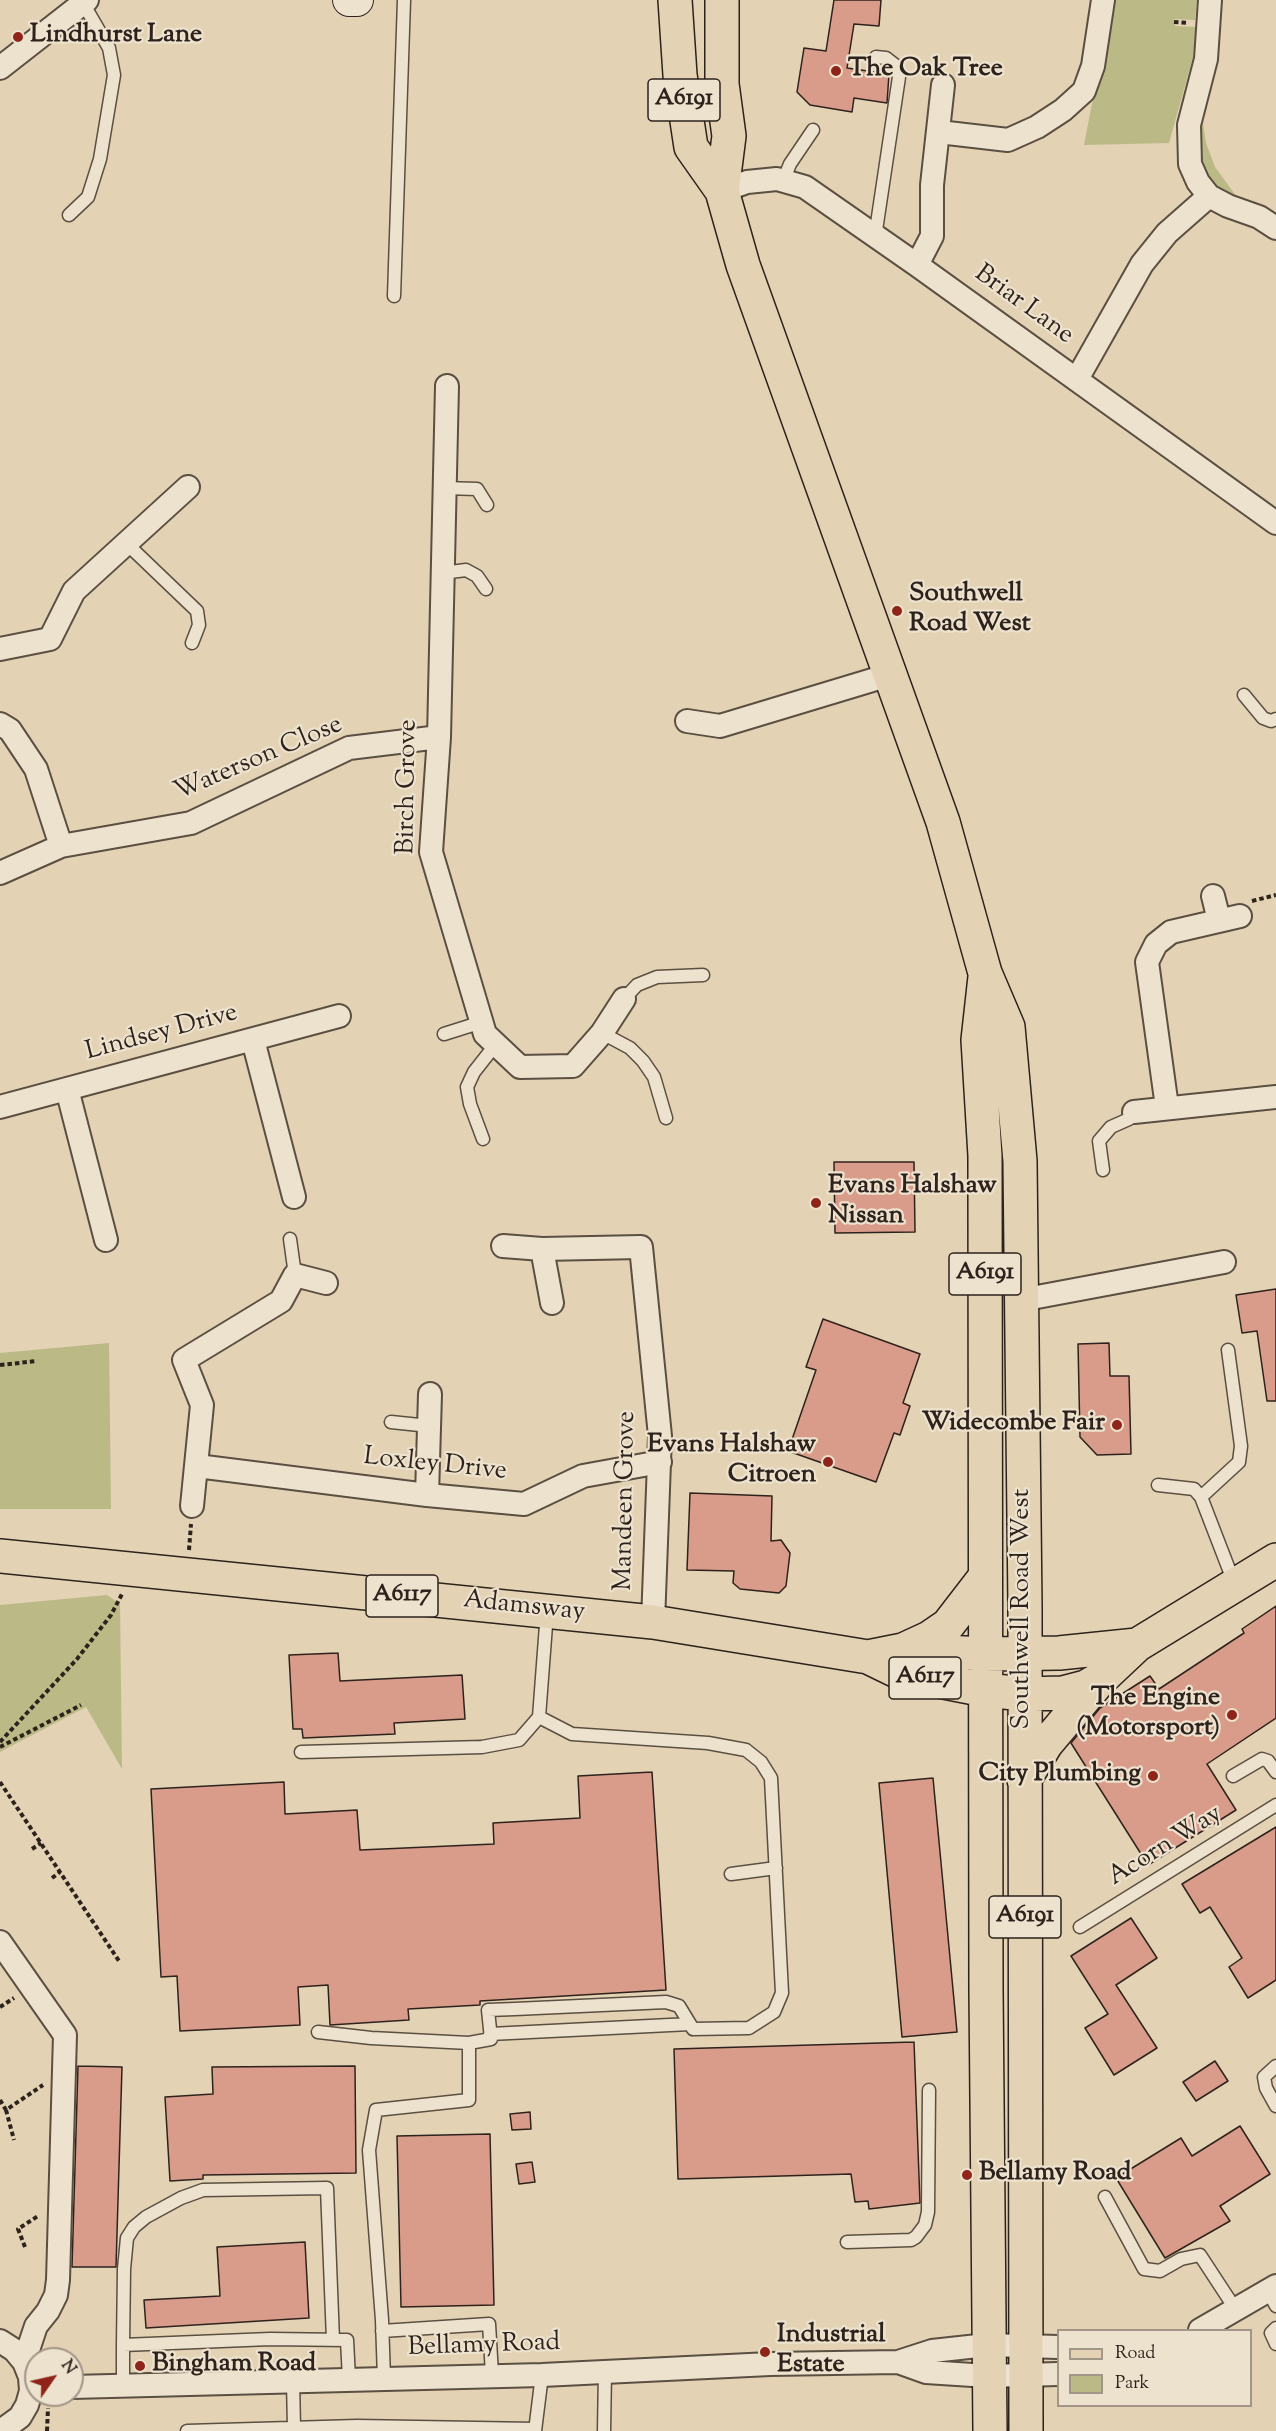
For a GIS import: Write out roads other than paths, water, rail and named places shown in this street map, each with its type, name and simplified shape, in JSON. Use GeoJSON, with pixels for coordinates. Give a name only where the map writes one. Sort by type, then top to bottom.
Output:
{"type":"FeatureCollection","features":[{"type":"Feature","properties":{"kind":"main road","name":"Southwell Road West"},"geometry":{"type":"LineString","coordinates":[[675,0],[680,75],[691,147],[722,191],[743,265],[943,822],[985,973],[1008,1027],[1020,1161],[1023,1468],[1005,1653]]}},
{"type":"Feature","properties":{"kind":"main road","name":"Southwell Road West"},"geometry":{"type":"LineString","coordinates":[[722,0],[722,84],[729,136],[722,191]]}},
{"type":"Feature","properties":{"kind":"main road","name":"Southwell Road West"},"geometry":{"type":"LineString","coordinates":[[985,973],[978,1040],[985,1156],[985,1577],[1005,1653]]}},
{"type":"Feature","properties":{"kind":"main road","name":"Adamsway"},"geometry":{"type":"LineString","coordinates":[[0,1556],[653,1622],[867,1657],[903,1674],[1005,1692]]}},
{"type":"Feature","properties":{"kind":"main road","name":"A6117"},"geometry":{"type":"LineString","coordinates":[[1005,1692],[1072,1692],[1103,1677],[1137,1645],[1276,1560]]}},
{"type":"Feature","properties":{"kind":"main road"},"geometry":{"type":"LineString","coordinates":[[903,1650],[929,1638],[948,1625],[985,1577]]}},
{"type":"Feature","properties":{"kind":"main road","name":"A6117"},"geometry":{"type":"LineString","coordinates":[[1005,1653],[1059,1653],[1137,1645]]}},
{"type":"Feature","properties":{"kind":"main road","name":"Adamsway"},"geometry":{"type":"LineString","coordinates":[[867,1657],[903,1650],[1005,1653]]}},
{"type":"Feature","properties":{"kind":"main road"},"geometry":{"type":"LineString","coordinates":[[1005,1653],[1002,1670],[1005,1692]]}},
{"type":"Feature","properties":{"kind":"main road"},"geometry":{"type":"LineString","coordinates":[[1024,1780],[1046,1744],[1103,1677]]}},
{"type":"Feature","properties":{"kind":"main road","name":"Southwell Road West"},"geometry":{"type":"LineString","coordinates":[[1005,1692],[1024,1780],[1043,2361],[1026,2431]]}},
{"type":"Feature","properties":{"kind":"main road","name":"Southwell Road West"},"geometry":{"type":"LineString","coordinates":[[990,2431],[987,1905],[1005,1692]]}},
{"type":"Feature","properties":{"kind":"street"},"geometry":{"type":"LineString","coordinates":[[349,0],[357,0]]}},
{"type":"Feature","properties":{"kind":"street"},"geometry":{"type":"LineString","coordinates":[[939,132],[1008,140],[1037,128],[1063,110],[1083,91],[1093,66],[1104,0]]}},
{"type":"Feature","properties":{"kind":"street"},"geometry":{"type":"LineString","coordinates":[[1210,0],[1206,59],[1188,125],[1187,141],[1190,164],[1198,182],[1209,196],[1228,206],[1259,217],[1276,228]]}},
{"type":"Feature","properties":{"kind":"street"},"geometry":{"type":"LineString","coordinates":[[0,68],[85,1]]}},
{"type":"Feature","properties":{"kind":"street"},"geometry":{"type":"LineString","coordinates":[[917,265],[932,236],[932,185],[943,85]]}},
{"type":"Feature","properties":{"kind":"street","name":"Briar Lane"},"geometry":{"type":"LineString","coordinates":[[722,191],[761,179],[784,179],[805,187],[1276,523]]}},
{"type":"Feature","properties":{"kind":"street"},"geometry":{"type":"LineString","coordinates":[[1077,379],[1142,264],[1167,233],[1209,196]]}},
{"type":"Feature","properties":{"kind":"street","name":"Birch Grove"},"geometry":{"type":"LineString","coordinates":[[447,386],[439,736],[431,852],[485,1034],[520,1067],[573,1066],[602,1033],[624,999]]}},
{"type":"Feature","properties":{"kind":"street"},"geometry":{"type":"LineString","coordinates":[[0,649],[50,639],[74,591],[188,488]]}},
{"type":"Feature","properties":{"kind":"street"},"geometry":{"type":"LineString","coordinates":[[687,721],[720,726],[889,675]]}},
{"type":"Feature","properties":{"kind":"street"},"geometry":{"type":"LineString","coordinates":[[0,724],[10,730],[36,769],[61,846]]}},
{"type":"Feature","properties":{"kind":"street","name":"Waterson Close"},"geometry":{"type":"LineString","coordinates":[[0,873],[61,846],[191,823],[349,748],[439,736]]}},
{"type":"Feature","properties":{"kind":"street"},"geometry":{"type":"LineString","coordinates":[[1167,1107],[1147,962],[1156,944],[1171,932],[1229,918],[1213,896]]}},
{"type":"Feature","properties":{"kind":"street","name":"Lindsey Drive"},"geometry":{"type":"LineString","coordinates":[[0,1107],[339,1016]]}},
{"type":"Feature","properties":{"kind":"street"},"geometry":{"type":"LineString","coordinates":[[254,1040],[294,1197]]}},
{"type":"Feature","properties":{"kind":"street"},"geometry":{"type":"LineString","coordinates":[[67,1089],[106,1240]]}},
{"type":"Feature","properties":{"kind":"street"},"geometry":{"type":"LineString","coordinates":[[1134,1112],[1276,1097]]}},
{"type":"Feature","properties":{"kind":"street"},"geometry":{"type":"LineString","coordinates":[[503,1246],[542,1249],[552,1303]]}},
{"type":"Feature","properties":{"kind":"street","name":"Mandeen Grove"},"geometry":{"type":"LineString","coordinates":[[542,1249],[641,1247],[660,1436],[653,1622]]}},
{"type":"Feature","properties":{"kind":"street"},"geometry":{"type":"LineString","coordinates":[[1021,1300],[1224,1262]]}},
{"type":"Feature","properties":{"kind":"street"},"geometry":{"type":"LineString","coordinates":[[192,1506],[202,1405],[184,1360],[281,1301],[295,1275],[326,1283]]}},
{"type":"Feature","properties":{"kind":"street"},"geometry":{"type":"LineString","coordinates":[[427,1495],[430,1394]]}},
{"type":"Feature","properties":{"kind":"street","name":"Loxley Drive"},"geometry":{"type":"LineString","coordinates":[[197,1466],[427,1495],[524,1504],[583,1476],[660,1462]]}},
{"type":"Feature","properties":{"kind":"street"},"geometry":{"type":"LineString","coordinates":[[0,1942],[64,2035],[58,2280],[48,2311],[36,2326],[33,2347]]}},
{"type":"Feature","properties":{"kind":"street"},"geometry":{"type":"LineString","coordinates":[[1203,2329],[1236,2310],[1273,2294]]}},
{"type":"Feature","properties":{"kind":"street"},"geometry":{"type":"LineString","coordinates":[[0,2339],[36,2326]]}},
{"type":"Feature","properties":{"kind":"street"},"geometry":{"type":"LineString","coordinates":[[0,2339],[14,2350],[24,2362]]}},
{"type":"Feature","properties":{"kind":"street","name":"Bellamy Road"},"geometry":{"type":"LineString","coordinates":[[84,2387],[492,2374],[542,2375],[770,2364],[898,2362],[932,2351],[988,2361]]}},
{"type":"Feature","properties":{"kind":"street"},"geometry":{"type":"LineString","coordinates":[[988,2361],[1043,2361]]}},
{"type":"Feature","properties":{"kind":"street"},"geometry":{"type":"LineString","coordinates":[[988,2361],[1043,2361]]}},
{"type":"Feature","properties":{"kind":"street","name":"Bellamy Road"},"geometry":{"type":"LineString","coordinates":[[898,2362],[927,2372],[988,2361]]}},
{"type":"Feature","properties":{"kind":"street"},"geometry":{"type":"LineString","coordinates":[[7,2430],[32,2407]]}},
{"type":"Feature","properties":{"kind":"lane"},"geometry":{"type":"LineString","coordinates":[[394,296],[404,0]]}},
{"type":"Feature","properties":{"kind":"lane"},"geometry":{"type":"LineString","coordinates":[[69,215],[88,197],[100,159],[114,75],[109,48],[85,1]]}},
{"type":"Feature","properties":{"kind":"lane"},"geometry":{"type":"LineString","coordinates":[[875,237],[899,77],[895,65],[886,58],[876,57]]}},
{"type":"Feature","properties":{"kind":"lane"},"geometry":{"type":"LineString","coordinates":[[784,179],[790,165],[813,130]]}},
{"type":"Feature","properties":{"kind":"lane"},"geometry":{"type":"LineString","coordinates":[[444,488],[477,489],[487,505]]}},
{"type":"Feature","properties":{"kind":"lane"},"geometry":{"type":"LineString","coordinates":[[126,543],[197,611],[199,625],[192,643]]}},
{"type":"Feature","properties":{"kind":"lane"},"geometry":{"type":"LineString","coordinates":[[442,573],[466,570],[477,576],[486,589]]}},
{"type":"Feature","properties":{"kind":"lane"},"geometry":{"type":"LineString","coordinates":[[1244,695],[1263,718],[1271,721],[1276,719]]}},
{"type":"Feature","properties":{"kind":"lane"},"geometry":{"type":"LineString","coordinates":[[624,999],[637,985],[657,976],[703,975]]}},
{"type":"Feature","properties":{"kind":"lane"},"geometry":{"type":"LineString","coordinates":[[444,1034],[482,1022]]}},
{"type":"Feature","properties":{"kind":"lane"},"geometry":{"type":"LineString","coordinates":[[602,1033],[630,1048],[643,1061],[654,1077],[666,1118]]}},
{"type":"Feature","properties":{"kind":"lane"},"geometry":{"type":"LineString","coordinates":[[483,1139],[470,1104],[467,1087],[474,1072],[496,1044]]}},
{"type":"Feature","properties":{"kind":"lane"},"geometry":{"type":"LineString","coordinates":[[1103,1170],[1099,1141],[1111,1127],[1129,1119],[1134,1112]]}},
{"type":"Feature","properties":{"kind":"lane"},"geometry":{"type":"LineString","coordinates":[[290,1239],[295,1275]]}},
{"type":"Feature","properties":{"kind":"lane"},"geometry":{"type":"LineString","coordinates":[[1201,1497],[1239,1462],[1241,1446],[1228,1350]]}},
{"type":"Feature","properties":{"kind":"lane"},"geometry":{"type":"LineString","coordinates":[[391,1422],[429,1426]]}},
{"type":"Feature","properties":{"kind":"lane"},"geometry":{"type":"LineString","coordinates":[[1158,1485],[1194,1489],[1201,1497],[1235,1586]]}},
{"type":"Feature","properties":{"kind":"lane"},"geometry":{"type":"LineString","coordinates":[[302,1752],[482,1747],[519,1740],[539,1717],[547,1611]]}},
{"type":"Feature","properties":{"kind":"lane"},"geometry":{"type":"LineString","coordinates":[[318,2032],[371,2038],[468,2043],[491,2039],[488,2010],[666,2001],[679,2006],[693,2029],[749,2028],[774,2012],[782,1993],[776,1868],[771,1778],[761,1762],[746,1750],[708,1743],[572,1734],[539,1717]]}},
{"type":"Feature","properties":{"kind":"lane"},"geometry":{"type":"LineString","coordinates":[[1233,1776],[1262,1759],[1268,1761],[1276,1772]]}},
{"type":"Feature","properties":{"kind":"lane","name":"Acorn Way"},"geometry":{"type":"LineString","coordinates":[[1080,1927],[1276,1806]]}},
{"type":"Feature","properties":{"kind":"lane"},"geometry":{"type":"LineString","coordinates":[[731,1874],[776,1868]]}},
{"type":"Feature","properties":{"kind":"lane"},"geometry":{"type":"LineString","coordinates":[[490,2034],[690,2025]]}},
{"type":"Feature","properties":{"kind":"lane"},"geometry":{"type":"LineString","coordinates":[[384,2378],[369,2150],[376,2110],[469,2100],[468,2043]]}},
{"type":"Feature","properties":{"kind":"lane"},"geometry":{"type":"LineString","coordinates":[[1276,2066],[1264,2077],[1266,2088],[1276,2106]]}},
{"type":"Feature","properties":{"kind":"lane"},"geometry":{"type":"LineString","coordinates":[[847,2242],[911,2240],[925,2225],[928,2212],[929,2090]]}},
{"type":"Feature","properties":{"kind":"lane"},"geometry":{"type":"LineString","coordinates":[[123,2385],[124,2269],[127,2238],[134,2227],[146,2217],[181,2198],[203,2190],[327,2188],[333,2340]]}},
{"type":"Feature","properties":{"kind":"lane"},"geometry":{"type":"LineString","coordinates":[[1105,2197],[1144,2268],[1160,2271],[1181,2259],[1200,2255],[1236,2310]]}},
{"type":"Feature","properties":{"kind":"lane"},"geometry":{"type":"LineString","coordinates":[[382,2331],[489,2324],[492,2374]]}},
{"type":"Feature","properties":{"kind":"lane"},"geometry":{"type":"LineString","coordinates":[[1276,2328],[1271,2333],[1276,2344]]}},
{"type":"Feature","properties":{"kind":"lane"},"geometry":{"type":"LineString","coordinates":[[123,2345],[270,2339],[346,2340],[349,2379]]}},
{"type":"Feature","properties":{"kind":"lane"},"geometry":{"type":"LineString","coordinates":[[604,2431],[605,2371]]}},
{"type":"Feature","properties":{"kind":"lane"},"geometry":{"type":"LineString","coordinates":[[187,2431],[294,2428],[535,2430],[542,2375]]}},
{"type":"Feature","properties":{"kind":"lane"},"geometry":{"type":"LineString","coordinates":[[293,2380],[294,2428]]}},
{"type":"Feature","properties":{"kind":"place","name":"Lindhurst Lane"},"geometry":{"type":"Point","coordinates":[18,37]}},
{"type":"Feature","properties":{"kind":"place","name":"The Oak Tree"},"geometry":{"type":"Point","coordinates":[836,71]}},
{"type":"Feature","properties":{"kind":"place","name":"Southwell Road West"},"geometry":{"type":"Point","coordinates":[897,611]}},
{"type":"Feature","properties":{"kind":"place","name":"Evans Halshaw Nissan"},"geometry":{"type":"Point","coordinates":[816,1203]}},
{"type":"Feature","properties":{"kind":"place","name":"Widecombe Fair"},"geometry":{"type":"Point","coordinates":[1117,1425]}},
{"type":"Feature","properties":{"kind":"place","name":"Evans Halshaw Citroen"},"geometry":{"type":"Point","coordinates":[828,1462]}},
{"type":"Feature","properties":{"kind":"place","name":"The Engine (Motorsport)"},"geometry":{"type":"Point","coordinates":[1232,1715]}},
{"type":"Feature","properties":{"kind":"place","name":"City Plumbing"},"geometry":{"type":"Point","coordinates":[1153,1776]}},
{"type":"Feature","properties":{"kind":"place","name":"Bellamy Road"},"geometry":{"type":"Point","coordinates":[967,2175]}},
{"type":"Feature","properties":{"kind":"place","name":"Industrial Estate"},"geometry":{"type":"Point","coordinates":[765,2352]}},
{"type":"Feature","properties":{"kind":"place","name":"Bingham Road"},"geometry":{"type":"Point","coordinates":[140,2366]}}]}
